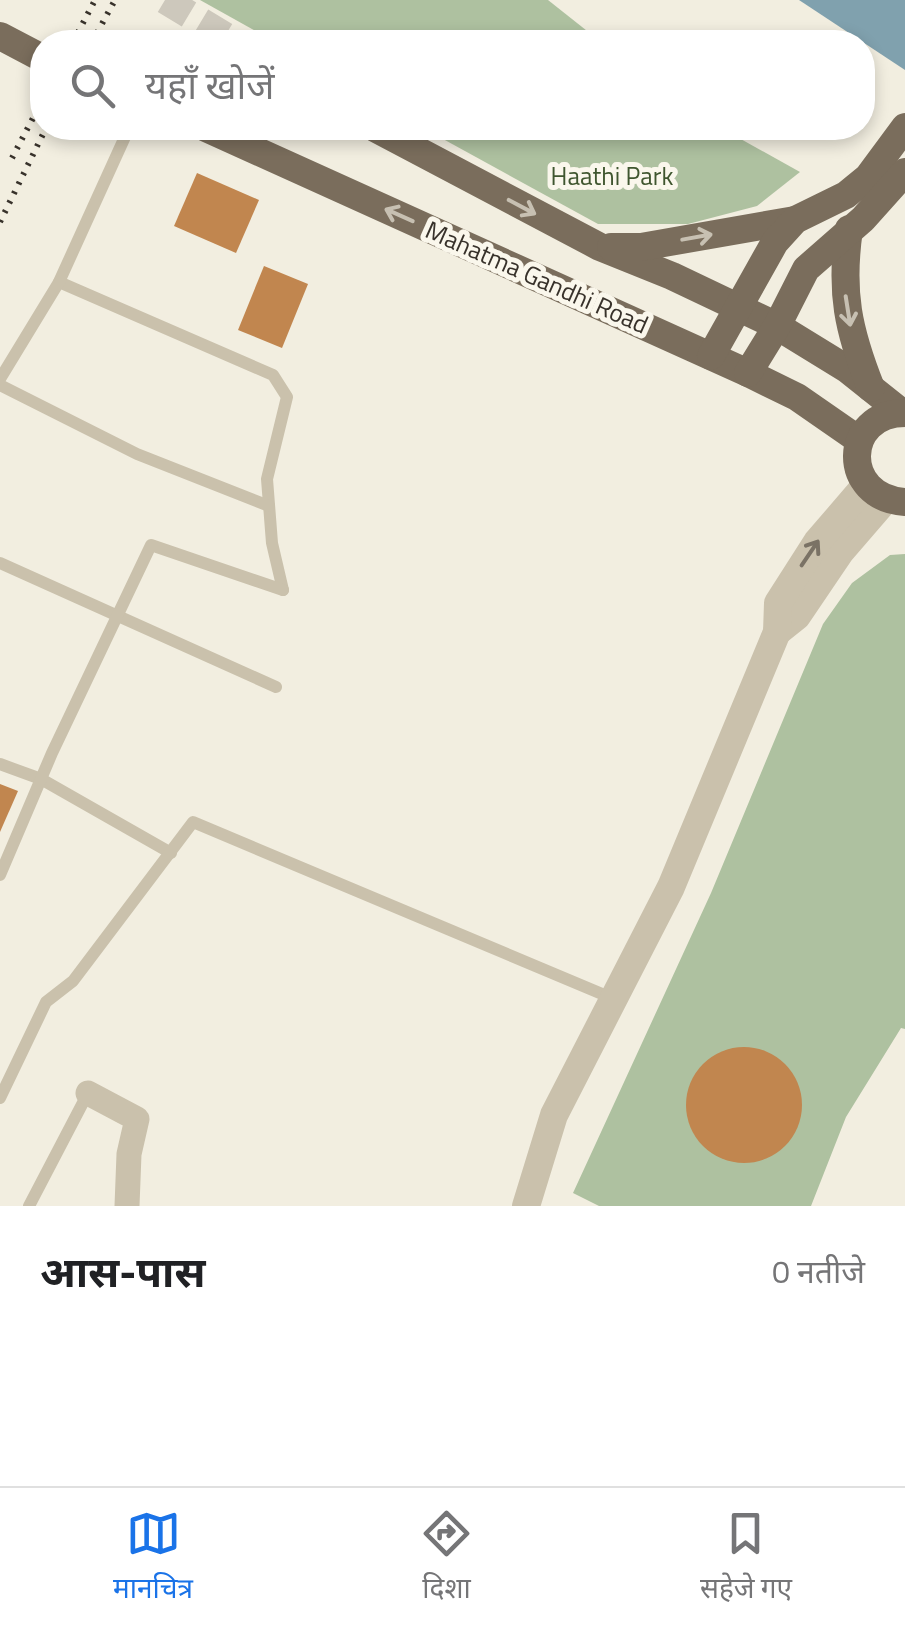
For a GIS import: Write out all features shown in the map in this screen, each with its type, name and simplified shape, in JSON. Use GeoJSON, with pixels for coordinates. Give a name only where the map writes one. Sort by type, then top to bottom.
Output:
{"type":"FeatureCollection","features":[{"type":"Feature","properties":{"kind":"main road"},"geometry":{"type":"LineString","coordinates":[[0,36],[30,51]]}},
{"type":"Feature","properties":{"kind":"main road"},"geometry":{"type":"LineString","coordinates":[[0,63],[30,59]]}},
{"type":"Feature","properties":{"kind":"main road"},"geometry":{"type":"LineString","coordinates":[[600,247],[641,247],[794,220],[846,194],[868,177],[901,133]]}},
{"type":"Feature","properties":{"kind":"main road","name":"Mahatma Gandhi Road"},"geometry":{"type":"LineString","coordinates":[[233,140],[712,356],[797,397],[860,440]]}},
{"type":"Feature","properties":{"kind":"main road"},"geometry":{"type":"LineString","coordinates":[[398,140],[600,247],[777,326],[847,369],[903,412]]}},
{"type":"Feature","properties":{"kind":"main road"},"geometry":{"type":"LineString","coordinates":[[748,374],[806,269],[905,172]]}},
{"type":"Feature","properties":{"kind":"main road"},"geometry":{"type":"LineString","coordinates":[[846,194],[856,224],[843,268],[846,310],[872,390]]}},
{"type":"Feature","properties":{"kind":"main road"},"geometry":{"type":"LineString","coordinates":[[712,356],[774,242],[794,220]]}},
{"type":"Feature","properties":{"kind":"main road"},"geometry":{"type":"LineString","coordinates":[[885,496],[860,475],[856,458],[868,426],[886,415],[903,412]]}},
{"type":"Feature","properties":{"kind":"street"},"geometry":{"type":"LineString","coordinates":[[526,1206],[554,1115],[671,888],[777,632],[796,616],[885,496]]}},
{"type":"Feature","properties":{"kind":"street"},"geometry":{"type":"LineString","coordinates":[[88,1093],[137,1119],[129,1154],[127,1206]]}},
{"type":"Feature","properties":{"kind":"lane"},"geometry":{"type":"LineString","coordinates":[[123,140],[58,282],[0,382],[136,454],[269,506]]}},
{"type":"Feature","properties":{"kind":"lane"},"geometry":{"type":"LineString","coordinates":[[0,875],[151,545],[283,590],[272,544],[267,479],[287,396],[273,375],[58,282]]}},
{"type":"Feature","properties":{"kind":"lane"},"geometry":{"type":"LineString","coordinates":[[0,564],[276,687]]}},
{"type":"Feature","properties":{"kind":"lane"},"geometry":{"type":"LineString","coordinates":[[0,764],[42,778],[171,853]]}},
{"type":"Feature","properties":{"kind":"lane"},"geometry":{"type":"LineString","coordinates":[[0,1098],[46,1002],[73,981],[194,822],[614,999]]}},
{"type":"Feature","properties":{"kind":"lane"},"geometry":{"type":"LineString","coordinates":[[29,1206],[88,1093]]}},
{"type":"Feature","properties":{"kind":"green space"},"geometry":{"type":"Polygon","coordinates":[[[200,0],[548,0],[586,30],[254,30],[200,0]]]}},
{"type":"Feature","properties":{"kind":"green space","name":"Haathi Park"},"geometry":{"type":"Polygon","coordinates":[[[445,140],[743,140],[800,172],[757,206],[688,224],[598,224],[445,140]]]}},
{"type":"Feature","properties":{"kind":"green space"},"geometry":{"type":"Polygon","coordinates":[[[905,554],[905,1029],[901,1028],[846,1117],[811,1206],[599,1206],[573,1193],[711,893],[823,624],[852,583],[890,555],[905,554]]]}},
{"type":"Feature","properties":{"kind":"water"},"geometry":{"type":"Polygon","coordinates":[[[799,0],[905,0],[905,70],[875,50],[875,30],[844,30],[799,0]]]}},
{"type":"Feature","properties":{"kind":"building"},"geometry":{"type":"Polygon","coordinates":[[[197,173],[259,200],[236,253],[174,226],[197,173]]]}},
{"type":"Feature","properties":{"kind":"building"},"geometry":{"type":"Polygon","coordinates":[[[264,266],[308,284],[282,348],[238,330],[264,266]]]}},
{"type":"Feature","properties":{"kind":"building"},"geometry":{"type":"Polygon","coordinates":[[[0,784],[18,791],[0,832],[0,784]]]}},
{"type":"Feature","properties":{"kind":"building"},"geometry":{"type":"Polygon","coordinates":[[[744,1047],[766,1051],[785,1064],[798,1083],[802,1105],[798,1127],[785,1146],[766,1159],[744,1163],[722,1159],[703,1146],[690,1127],[686,1105],[690,1083],[703,1064],[722,1051],[744,1047]]]}},
{"type":"Feature","properties":{"kind":"tunnel"},"geometry":{"type":"LineString","coordinates":[[165,0],[215,30]]}},
{"type":"Feature","properties":{"kind":"railway"},"geometry":{"type":"LineString","coordinates":[[79,30],[95,0]]}},
{"type":"Feature","properties":{"kind":"railway"},"geometry":{"type":"LineString","coordinates":[[99,30],[115,0]]}},
{"type":"Feature","properties":{"kind":"railway"},"geometry":{"type":"LineString","coordinates":[[12,158],[30,124]]}},
{"type":"Feature","properties":{"kind":"railway"},"geometry":{"type":"LineString","coordinates":[[0,222],[40,140]]}}]}
